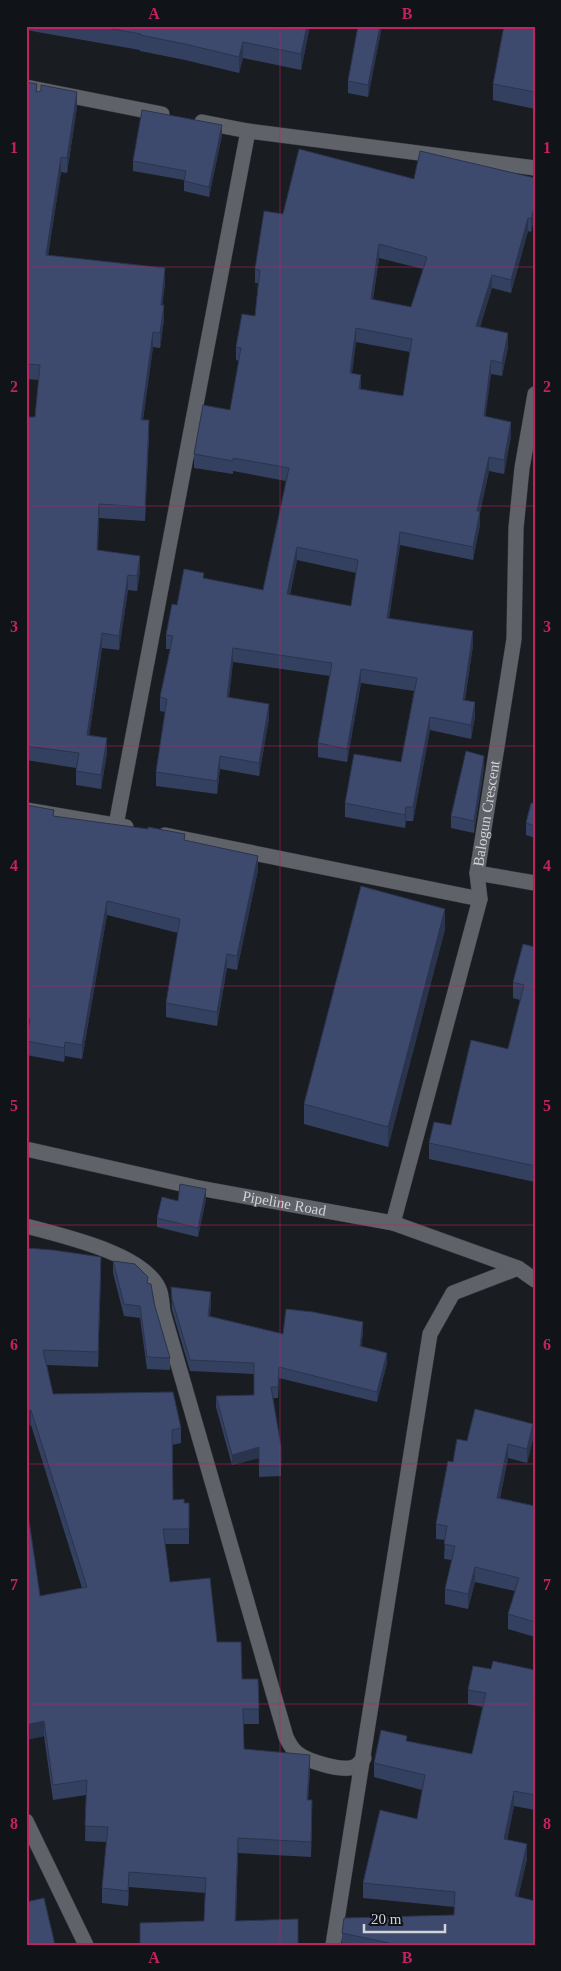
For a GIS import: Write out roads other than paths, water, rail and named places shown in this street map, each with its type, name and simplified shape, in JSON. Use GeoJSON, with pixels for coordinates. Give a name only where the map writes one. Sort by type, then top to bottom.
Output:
{"type":"FeatureCollection","features":[{"type":"Feature","properties":{"kind":"street"},"geometry":{"type":"LineString","coordinates":[[26,86],[248,131],[535,168]]}},
{"type":"Feature","properties":{"kind":"street"},"geometry":{"type":"LineString","coordinates":[[116,825],[248,131]]}},
{"type":"Feature","properties":{"kind":"street","name":"Balogun Crescent"},"geometry":{"type":"LineString","coordinates":[[393,1223],[480,899],[477,873],[514,639],[518,511],[522,468],[535,394]]}},
{"type":"Feature","properties":{"kind":"street"},"geometry":{"type":"LineString","coordinates":[[26,810],[116,825],[480,899]]}},
{"type":"Feature","properties":{"kind":"street"},"geometry":{"type":"LineString","coordinates":[[477,873],[535,883]]}},
{"type":"Feature","properties":{"kind":"street","name":"Pipeline Road"},"geometry":{"type":"LineString","coordinates":[[26,1150],[199,1188],[393,1223],[518,1268],[535,1280]]}},
{"type":"Feature","properties":{"kind":"street"},"geometry":{"type":"LineString","coordinates":[[26,1226],[102,1247],[145,1271],[159,1289],[163,1312],[286,1737],[292,1748],[299,1754],[329,1767],[355,1766],[364,1758]]}},
{"type":"Feature","properties":{"kind":"street"},"geometry":{"type":"LineString","coordinates":[[333,1945],[430,1334],[454,1293],[518,1268]]}},
{"type":"Feature","properties":{"kind":"street"},"geometry":{"type":"LineString","coordinates":[[26,1821],[86,1945]]}}]}
